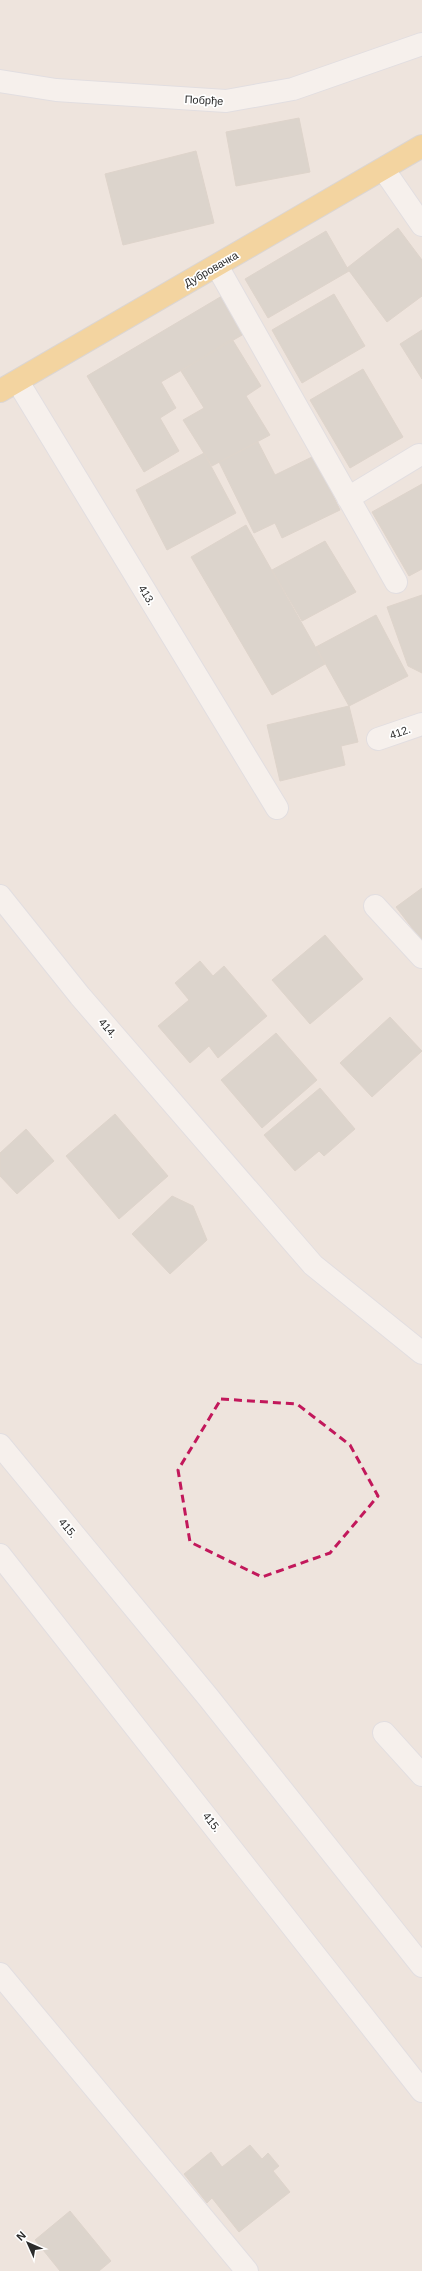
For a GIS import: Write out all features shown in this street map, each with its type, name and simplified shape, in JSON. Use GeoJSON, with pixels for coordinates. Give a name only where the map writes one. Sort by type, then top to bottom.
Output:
{"type":"FeatureCollection","features":[{"type":"Feature","properties":{"kind":"main road","name":"Дубровачка"},"geometry":{"type":"LineString","coordinates":[[9,387],[384,170],[422,146]]}},
{"type":"Feature","properties":{"kind":"street","name":"Побрђе"},"geometry":{"type":"LineString","coordinates":[[1,81],[56,90],[226,101],[294,89],[422,44]]}},
{"type":"Feature","properties":{"kind":"street"},"geometry":{"type":"LineString","coordinates":[[384,170],[422,226]]}},
{"type":"Feature","properties":{"kind":"street"},"geometry":{"type":"LineString","coordinates":[[217,266],[396,582]]}},
{"type":"Feature","properties":{"kind":"street","name":"413."},"geometry":{"type":"LineString","coordinates":[[9,387],[276,808]]}},
{"type":"Feature","properties":{"kind":"street"},"geometry":{"type":"LineString","coordinates":[[348,498],[419,455]]}},
{"type":"Feature","properties":{"kind":"street","name":"412."},"geometry":{"type":"LineString","coordinates":[[378,739],[422,724]]}},
{"type":"Feature","properties":{"kind":"street","name":"414."},"geometry":{"type":"LineString","coordinates":[[0,896],[80,996],[313,1265],[422,1353]]}},
{"type":"Feature","properties":{"kind":"street"},"geometry":{"type":"LineString","coordinates":[[375,906],[422,958]]}},
{"type":"Feature","properties":{"kind":"street","name":"415."},"geometry":{"type":"LineString","coordinates":[[0,1445],[208,1697],[422,1966]]}},
{"type":"Feature","properties":{"kind":"street","name":"415."},"geometry":{"type":"LineString","coordinates":[[0,1555],[422,2091]]}},
{"type":"Feature","properties":{"kind":"street"},"geometry":{"type":"LineString","coordinates":[[384,1733],[422,1775]]}},
{"type":"Feature","properties":{"kind":"street"},"geometry":{"type":"LineString","coordinates":[[0,1974],[247,2271]]}},
{"type":"Feature","properties":{"kind":"highlighted area"},"geometry":{"type":"Polygon","coordinates":[[[221,1399],[297,1404],[350,1445],[378,1496],[330,1553],[262,1577],[190,1542],[178,1470],[221,1399]]]}},
{"type":"Feature","properties":{"kind":"building"},"geometry":{"type":"Polygon","coordinates":[[[299,118],[310,172],[236,186],[226,132],[299,118]]]}},
{"type":"Feature","properties":{"kind":"building"},"geometry":{"type":"Polygon","coordinates":[[[196,151],[214,223],[123,245],[105,174],[196,151]]]}},
{"type":"Feature","properties":{"kind":"building"},"geometry":{"type":"Polygon","coordinates":[[[398,228],[422,260],[422,296],[387,322],[347,268],[398,228]]]}},
{"type":"Feature","properties":{"kind":"building"},"geometry":{"type":"Polygon","coordinates":[[[326,231],[349,271],[268,318],[245,279],[326,231]]]}},
{"type":"Feature","properties":{"kind":"building"},"geometry":{"type":"Polygon","coordinates":[[[227,293],[249,331],[161,382],[176,408],[160,418],[179,451],[144,472],[87,376],[227,293]]]}},
{"type":"Feature","properties":{"kind":"building"},"geometry":{"type":"Polygon","coordinates":[[[334,294],[365,346],[302,383],[272,330],[334,294]]]}},
{"type":"Feature","properties":{"kind":"building"},"geometry":{"type":"Polygon","coordinates":[[[422,330],[422,379],[400,344],[422,330]]]}},
{"type":"Feature","properties":{"kind":"building"},"geometry":{"type":"Polygon","coordinates":[[[232,339],[261,386],[246,396],[270,435],[212,466],[183,420],[204,408],[181,371],[232,339]]]}},
{"type":"Feature","properties":{"kind":"building"},"geometry":{"type":"Polygon","coordinates":[[[363,369],[403,437],[350,468],[310,400],[363,369]]]}},
{"type":"Feature","properties":{"kind":"building"},"geometry":{"type":"Polygon","coordinates":[[[258,442],[275,475],[314,456],[340,510],[282,538],[275,523],[254,533],[219,462],[258,442]]]}},
{"type":"Feature","properties":{"kind":"building"},"geometry":{"type":"Polygon","coordinates":[[[204,453],[236,513],[167,550],[136,490],[204,453]]]}},
{"type":"Feature","properties":{"kind":"building"},"geometry":{"type":"Polygon","coordinates":[[[422,484],[422,569],[409,576],[372,512],[422,484]]]}},
{"type":"Feature","properties":{"kind":"building"},"geometry":{"type":"Polygon","coordinates":[[[246,525],[325,664],[272,695],[191,557],[246,525]]]}},
{"type":"Feature","properties":{"kind":"building"},"geometry":{"type":"Polygon","coordinates":[[[325,541],[356,592],[302,621],[272,570],[325,541]]]}},
{"type":"Feature","properties":{"kind":"building"},"geometry":{"type":"Polygon","coordinates":[[[422,595],[422,673],[408,666],[387,607],[422,595]]]}},
{"type":"Feature","properties":{"kind":"building"},"geometry":{"type":"Polygon","coordinates":[[[376,615],[408,676],[349,706],[316,647],[376,615]]]}},
{"type":"Feature","properties":{"kind":"building"},"geometry":{"type":"Polygon","coordinates":[[[349,706],[358,742],[341,746],[345,765],[280,781],[267,725],[349,706]]]}},
{"type":"Feature","properties":{"kind":"building"},"geometry":{"type":"Polygon","coordinates":[[[422,888],[422,941],[396,907],[422,888]]]}},
{"type":"Feature","properties":{"kind":"building"},"geometry":{"type":"Polygon","coordinates":[[[325,935],[363,979],[310,1024],[272,980],[325,935]]]}},
{"type":"Feature","properties":{"kind":"building"},"geometry":{"type":"Polygon","coordinates":[[[200,961],[213,976],[224,966],[267,1016],[218,1058],[209,1046],[190,1063],[158,1026],[189,1000],[175,983],[200,961]]]}},
{"type":"Feature","properties":{"kind":"building"},"geometry":{"type":"Polygon","coordinates":[[[390,1017],[422,1051],[372,1097],[340,1063],[390,1017]]]}},
{"type":"Feature","properties":{"kind":"building"},"geometry":{"type":"Polygon","coordinates":[[[276,1033],[317,1080],[262,1128],[221,1080],[276,1033]]]}},
{"type":"Feature","properties":{"kind":"building"},"geometry":{"type":"Polygon","coordinates":[[[320,1088],[355,1129],[324,1156],[319,1151],[295,1171],[264,1135],[320,1088]]]}},
{"type":"Feature","properties":{"kind":"building"},"geometry":{"type":"Polygon","coordinates":[[[115,1114],[168,1176],[119,1219],[66,1156],[115,1114]]]}},
{"type":"Feature","properties":{"kind":"building"},"geometry":{"type":"Polygon","coordinates":[[[26,1129],[54,1161],[17,1194],[0,1176],[0,1153],[26,1129]]]}},
{"type":"Feature","properties":{"kind":"building"},"geometry":{"type":"Polygon","coordinates":[[[172,1196],[193,1206],[207,1240],[170,1274],[132,1234],[172,1196]]]}},
{"type":"Feature","properties":{"kind":"building"},"geometry":{"type":"Polygon","coordinates":[[[250,2145],[262,2159],[268,2153],[279,2166],[273,2171],[290,2192],[239,2232],[212,2198],[207,2203],[184,2174],[211,2152],[222,2167],[250,2145]]]}},
{"type":"Feature","properties":{"kind":"building"},"geometry":{"type":"Polygon","coordinates":[[[70,2211],[111,2261],[99,2271],[60,2271],[35,2240],[70,2211]]]}}]}
